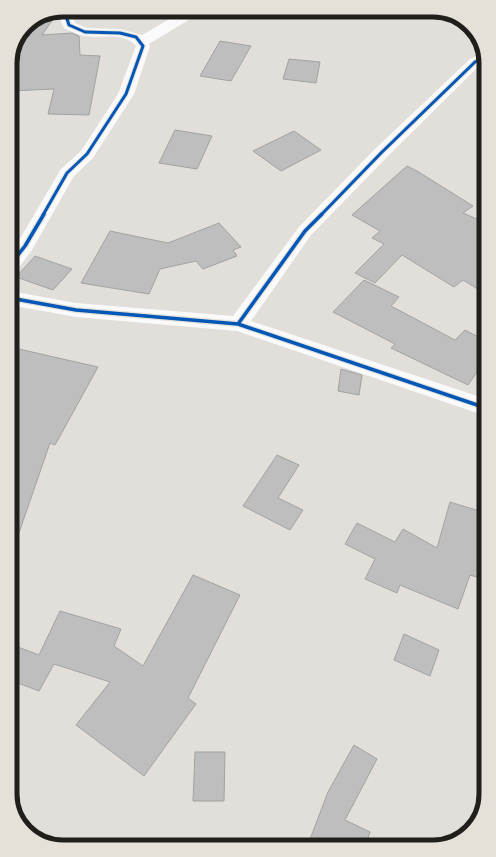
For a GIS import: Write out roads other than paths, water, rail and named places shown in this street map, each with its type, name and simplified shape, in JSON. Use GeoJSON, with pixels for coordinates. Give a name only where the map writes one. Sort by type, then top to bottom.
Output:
{"type":"FeatureCollection","features":[{"type":"Feature","properties":{"kind":"street"},"geometry":{"type":"LineString","coordinates":[[17,256],[25,246],[67,173],[87,154],[126,94],[143,46],[136,37],[120,33],[86,32],[69,24],[68,17]]}},
{"type":"Feature","properties":{"kind":"street"},"geometry":{"type":"LineString","coordinates":[[141,42],[183,17]]}},
{"type":"Feature","properties":{"kind":"street"},"geometry":{"type":"LineString","coordinates":[[238,324],[305,231],[381,154],[479,59]]}},
{"type":"Feature","properties":{"kind":"street"},"geometry":{"type":"LineString","coordinates":[[17,299],[76,310],[238,324],[479,406]]}}]}
